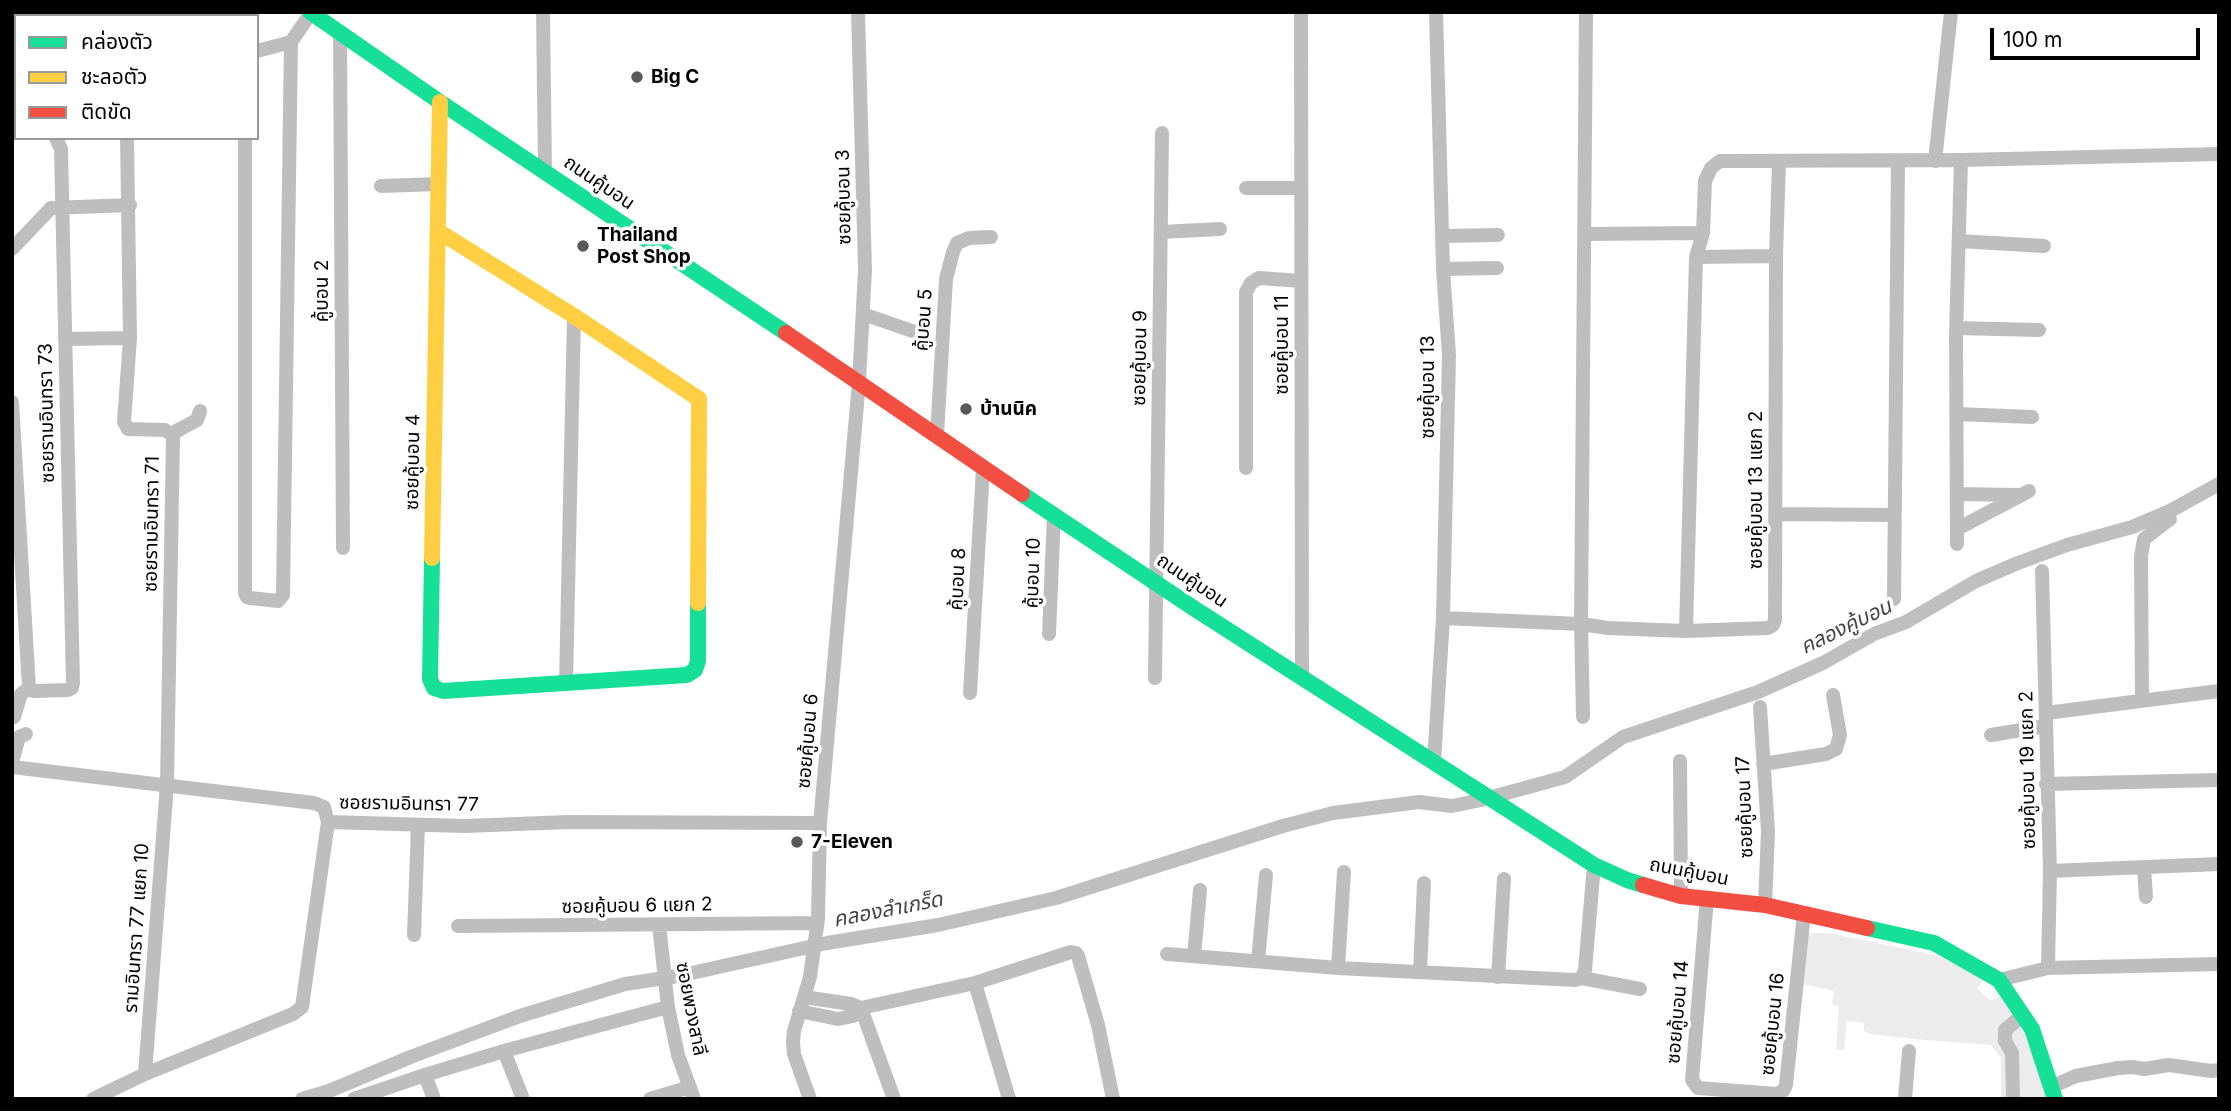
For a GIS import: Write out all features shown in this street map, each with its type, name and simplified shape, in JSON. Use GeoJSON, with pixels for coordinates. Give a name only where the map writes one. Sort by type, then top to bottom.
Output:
{"type":"FeatureCollection","features":[{"type":"Feature","properties":{"kind":"main road","name":"ถนนคู้บอน"},"geometry":{"type":"LineString","coordinates":[[310,13],[983,468],[1594,865],[1627,880],[1681,896],[1765,905],[1934,943],[1999,980],[2032,1029],[2053,1093]]}},
{"type":"Feature","properties":{"kind":"main road","name":"ซอยคู้บอน 4"},"geometry":{"type":"LineString","coordinates":[[439,102],[430,679],[434,688],[443,691],[687,675],[695,670],[698,661],[699,399],[574,316]]}},
{"type":"Feature","properties":{"kind":"main road"},"geometry":{"type":"LineString","coordinates":[[438,231],[574,316]]}},
{"type":"Feature","properties":{"kind":"street"},"geometry":{"type":"LineString","coordinates":[[543,12],[545,173]]}},
{"type":"Feature","properties":{"kind":"street","name":"ซอยคู้บอน 3"},"geometry":{"type":"LineString","coordinates":[[858,12],[865,270],[859,382]]}},
{"type":"Feature","properties":{"kind":"street","name":"ซอยคู้บอน 11"},"geometry":{"type":"LineString","coordinates":[[1301,12],[1302,677]]}},
{"type":"Feature","properties":{"kind":"street","name":"ซอยคู้บอน 13"},"geometry":{"type":"LineString","coordinates":[[1434,762],[1443,618],[1450,355],[1443,270],[1436,12]]}},
{"type":"Feature","properties":{"kind":"street"},"geometry":{"type":"LineString","coordinates":[[1583,717],[1581,624],[1586,12]]}},
{"type":"Feature","properties":{"kind":"street"},"geometry":{"type":"LineString","coordinates":[[1935,161],[1951,12]]}},
{"type":"Feature","properties":{"kind":"street"},"geometry":{"type":"LineString","coordinates":[[244,140],[245,593],[250,598],[278,600],[283,595],[291,42],[310,13]]}},
{"type":"Feature","properties":{"kind":"street","name":"คู้บอน 2"},"geometry":{"type":"LineString","coordinates":[[340,33],[343,548]]}},
{"type":"Feature","properties":{"kind":"street"},"geometry":{"type":"LineString","coordinates":[[259,50],[291,42]]}},
{"type":"Feature","properties":{"kind":"street","name":"ซอยคู้บอน 9"},"geometry":{"type":"LineString","coordinates":[[1155,677],[1162,133]]}},
{"type":"Feature","properties":{"kind":"street","name":"ซอยรามอินทรา 73"},"geometry":{"type":"LineString","coordinates":[[29,688],[33,691],[72,688],[61,149],[57,140]]}},
{"type":"Feature","properties":{"kind":"street","name":"ซอยรามอินทรา 71"},"geometry":{"type":"LineString","coordinates":[[127,140],[130,338],[124,422],[128,429],[165,430],[172,434],[167,784]]}},
{"type":"Feature","properties":{"kind":"street"},"geometry":{"type":"LineString","coordinates":[[1686,631],[1696,257],[1703,233],[1705,181],[1712,168],[1720,161],[1935,161],[2219,154]]}},
{"type":"Feature","properties":{"kind":"street"},"geometry":{"type":"LineString","coordinates":[[1957,494],[2025,493],[1957,537],[1956,328],[1961,160]]}},
{"type":"Feature","properties":{"kind":"street"},"geometry":{"type":"LineString","coordinates":[[1894,599],[1898,161]]}},
{"type":"Feature","properties":{"kind":"street","name":"ซอยคู้บอน 13 แยก 2"},"geometry":{"type":"LineString","coordinates":[[1443,618],[1686,631],[1768,628],[1773,625],[1779,162]]}},
{"type":"Feature","properties":{"kind":"street"},"geometry":{"type":"LineString","coordinates":[[381,186],[439,184]]}},
{"type":"Feature","properties":{"kind":"street"},"geometry":{"type":"LineString","coordinates":[[1246,188],[1301,188]]}},
{"type":"Feature","properties":{"kind":"street"},"geometry":{"type":"LineString","coordinates":[[12,249],[51,208],[130,205]]}},
{"type":"Feature","properties":{"kind":"street"},"geometry":{"type":"LineString","coordinates":[[1161,232],[1220,229]]}},
{"type":"Feature","properties":{"kind":"street"},"geometry":{"type":"LineString","coordinates":[[1585,234],[1703,233]]}},
{"type":"Feature","properties":{"kind":"street"},"geometry":{"type":"LineString","coordinates":[[1443,236],[1498,236]]}},
{"type":"Feature","properties":{"kind":"street","name":"คู้บอน 5"},"geometry":{"type":"LineString","coordinates":[[937,435],[946,279],[953,252],[957,243],[969,237],[991,237]]}},
{"type":"Feature","properties":{"kind":"street"},"geometry":{"type":"LineString","coordinates":[[1959,241],[2043,246]]}},
{"type":"Feature","properties":{"kind":"street"},"geometry":{"type":"LineString","coordinates":[[1696,257],[1776,256]]}},
{"type":"Feature","properties":{"kind":"street"},"geometry":{"type":"LineString","coordinates":[[1443,270],[1497,268]]}},
{"type":"Feature","properties":{"kind":"street"},"geometry":{"type":"LineString","coordinates":[[1247,468],[1246,292],[1251,283],[1259,278],[1301,281]]}},
{"type":"Feature","properties":{"kind":"street"},"geometry":{"type":"LineString","coordinates":[[863,314],[924,335]]}},
{"type":"Feature","properties":{"kind":"street"},"geometry":{"type":"LineString","coordinates":[[566,683],[574,316]]}},
{"type":"Feature","properties":{"kind":"street"},"geometry":{"type":"LineString","coordinates":[[1956,328],[2039,330]]}},
{"type":"Feature","properties":{"kind":"street"},"geometry":{"type":"LineString","coordinates":[[65,339],[130,338]]}},
{"type":"Feature","properties":{"kind":"street","name":"ซอยคู้บอน 6"},"geometry":{"type":"LineString","coordinates":[[810,1099],[794,1054],[794,1031],[810,977],[817,923],[820,823],[859,382]]}},
{"type":"Feature","properties":{"kind":"street"},"geometry":{"type":"LineString","coordinates":[[12,402],[29,688],[21,694],[14,717]]}},
{"type":"Feature","properties":{"kind":"street"},"geometry":{"type":"LineString","coordinates":[[172,434],[197,420],[200,411]]}},
{"type":"Feature","properties":{"kind":"street"},"geometry":{"type":"LineString","coordinates":[[1957,414],[2032,417]]}},
{"type":"Feature","properties":{"kind":"street","name":"คู้บอน 8"},"geometry":{"type":"LineString","coordinates":[[970,693],[983,468]]}},
{"type":"Feature","properties":{"kind":"street","name":"คู้บอน 10"},"geometry":{"type":"LineString","coordinates":[[1049,634],[1054,514]]}},
{"type":"Feature","properties":{"kind":"street"},"geometry":{"type":"LineString","coordinates":[[1775,514],[1893,515]]}},
{"type":"Feature","properties":{"kind":"street"},"geometry":{"type":"LineString","coordinates":[[2142,701],[2141,556],[2144,540],[2170,519]]}},
{"type":"Feature","properties":{"kind":"street","name":"ซอยคู้บอน 19 แยก 2"},"geometry":{"type":"LineString","coordinates":[[2042,571],[2050,871],[2048,968]]}},
{"type":"Feature","properties":{"kind":"street"},"geometry":{"type":"LineString","coordinates":[[1991,735],[2046,719],[2142,701],[2219,691]]}},
{"type":"Feature","properties":{"kind":"street"},"geometry":{"type":"LineString","coordinates":[[1763,764],[1834,751],[1839,744],[1840,735],[1833,695]]}},
{"type":"Feature","properties":{"kind":"street","name":"ซอยคู้บอน 17"},"geometry":{"type":"LineString","coordinates":[[1760,707],[1768,831],[1765,905]]}},
{"type":"Feature","properties":{"kind":"street"},"geometry":{"type":"LineString","coordinates":[[12,762],[19,737],[26,734]]}},
{"type":"Feature","properties":{"kind":"street"},"geometry":{"type":"LineString","coordinates":[[1680,761],[1681,896]]}},
{"type":"Feature","properties":{"kind":"street","name":"ซอยรามอินทรา 77"},"geometry":{"type":"LineString","coordinates":[[12,767],[314,803],[324,807],[328,822],[465,826],[569,822],[820,823]]}},
{"type":"Feature","properties":{"kind":"street"},"geometry":{"type":"LineString","coordinates":[[2046,785],[2219,780]]}},
{"type":"Feature","properties":{"kind":"street","name":"รามอินทรา 77 แยก 10"},"geometry":{"type":"LineString","coordinates":[[145,1074],[167,784]]}},
{"type":"Feature","properties":{"kind":"street"},"geometry":{"type":"LineString","coordinates":[[93,1099],[145,1074],[293,1014],[302,1007],[328,822]]}},
{"type":"Feature","properties":{"kind":"street"},"geometry":{"type":"LineString","coordinates":[[414,935],[418,825]]}},
{"type":"Feature","properties":{"kind":"street"},"geometry":{"type":"LineString","coordinates":[[2050,871],[2219,864]]}},
{"type":"Feature","properties":{"kind":"street"},"geometry":{"type":"LineString","coordinates":[[1582,978],[1585,970],[1594,865]]}},
{"type":"Feature","properties":{"kind":"street"},"geometry":{"type":"LineString","coordinates":[[2144,867],[2146,897]]}},
{"type":"Feature","properties":{"kind":"street"},"geometry":{"type":"LineString","coordinates":[[1338,968],[1344,872]]}},
{"type":"Feature","properties":{"kind":"street"},"geometry":{"type":"LineString","coordinates":[[1258,961],[1266,875]]}},
{"type":"Feature","properties":{"kind":"street"},"geometry":{"type":"LineString","coordinates":[[1497,977],[1504,879]]}},
{"type":"Feature","properties":{"kind":"street"},"geometry":{"type":"LineString","coordinates":[[1420,972],[1424,883]]}},
{"type":"Feature","properties":{"kind":"street"},"geometry":{"type":"LineString","coordinates":[[1194,956],[1200,890]]}},
{"type":"Feature","properties":{"kind":"street","name":"ซอยคู้บอน 14"},"geometry":{"type":"LineString","coordinates":[[1707,898],[1692,1080],[1698,1088],[1736,1091]]}},
{"type":"Feature","properties":{"kind":"street","name":"ซอยคู้บอน 16"},"geometry":{"type":"LineString","coordinates":[[1736,1091],[1777,1094],[1783,1091],[1786,1085],[1804,913]]}},
{"type":"Feature","properties":{"kind":"street","name":"ซอยคู้บอน 6 แยก 2"},"geometry":{"type":"LineString","coordinates":[[458,926],[817,923]]}},
{"type":"Feature","properties":{"kind":"street","name":"ซอยพวงสาลี"},"geometry":{"type":"LineString","coordinates":[[659,925],[667,1004],[678,1055],[692,1093]]}},
{"type":"Feature","properties":{"kind":"street"},"geometry":{"type":"LineString","coordinates":[[802,1004],[851,1004],[861,1008],[975,983],[1071,952],[1076,953],[1098,1025],[1113,1099]]}},
{"type":"Feature","properties":{"kind":"street"},"geometry":{"type":"LineString","coordinates":[[1167,954],[1338,968],[1497,977],[1582,978],[1640,989]]}},
{"type":"Feature","properties":{"kind":"street"},"geometry":{"type":"LineString","coordinates":[[1999,980],[2048,968],[2219,964]]}},
{"type":"Feature","properties":{"kind":"street"},"geometry":{"type":"LineString","coordinates":[[975,983],[1009,1099]]}},
{"type":"Feature","properties":{"kind":"street"},"geometry":{"type":"LineString","coordinates":[[354,1099],[504,1051],[667,1004]]}},
{"type":"Feature","properties":{"kind":"street"},"geometry":{"type":"LineString","coordinates":[[861,1008],[894,1099]]}},
{"type":"Feature","properties":{"kind":"street"},"geometry":{"type":"LineString","coordinates":[[2013,1099],[2012,1053],[2006,1041],[2005,1030],[2022,1016]]}},
{"type":"Feature","properties":{"kind":"street"},"geometry":{"type":"LineString","coordinates":[[504,1051],[523,1099]]}},
{"type":"Feature","properties":{"kind":"street"},"geometry":{"type":"LineString","coordinates":[[1905,1099],[1909,1051]]}},
{"type":"Feature","properties":{"kind":"street"},"geometry":{"type":"LineString","coordinates":[[2053,1093],[2076,1076],[2118,1068],[2144,1069],[2169,1065],[2219,1070]]}},
{"type":"Feature","properties":{"kind":"street"},"geometry":{"type":"LineString","coordinates":[[425,1075],[434,1099]]}},
{"type":"Feature","properties":{"kind":"street"},"geometry":{"type":"LineString","coordinates":[[650,1099],[692,1093]]}},
{"type":"Feature","properties":{"kind":"shaded area"},"geometry":{"type":"Polygon","coordinates":[[[1805,933],[1829,933],[1934,955],[1987,978],[1977,988],[1990,1000],[2003,996],[2013,1008],[2051,1099],[2001,1099],[2001,1058],[1991,1045],[1871,1034],[1864,1031],[1864,1023],[1847,1021],[1844,1050],[1836,1049],[1839,1006],[1832,1005],[1834,991],[1802,984],[1805,933]]]}},
{"type":"Feature","properties":{"kind":"waterway","name":"คลองลำเกร็ด"},"geometry":{"type":"LineString","coordinates":[[302,1099],[329,1091],[520,1016],[625,984],[678,976],[827,943],[938,925],[1056,898],[1283,826],[1333,813],[1419,802],[1452,806],[1565,777],[1623,737],[1758,692],[1823,663],[1874,634],[1906,622],[1976,581],[2067,545],[2132,527],[2170,511],[2219,484]]}},
{"type":"Feature","properties":{"kind":"traffic: fast"},"geometry":{"type":"LineString","coordinates":[[310,12],[786,333]]}},
{"type":"Feature","properties":{"kind":"traffic: fast"},"geometry":{"type":"LineString","coordinates":[[1022,494],[1195,609],[1594,865],[1643,885]]}},
{"type":"Feature","properties":{"kind":"traffic: fast"},"geometry":{"type":"LineString","coordinates":[[432,558],[430,679],[434,688],[443,691],[687,675],[695,670],[698,661],[698,603]]}},
{"type":"Feature","properties":{"kind":"traffic: fast"},"geometry":{"type":"LineString","coordinates":[[1867,928],[1934,943],[1999,980],[2032,1029],[2055,1099]]}},
{"type":"Feature","properties":{"kind":"traffic: slow"},"geometry":{"type":"LineString","coordinates":[[432,558],[440,102]]}},
{"type":"Feature","properties":{"kind":"traffic: slow"},"geometry":{"type":"LineString","coordinates":[[438,231],[574,316],[699,399],[698,603]]}},
{"type":"Feature","properties":{"kind":"traffic: jam"},"geometry":{"type":"LineString","coordinates":[[786,333],[1022,494]]}},
{"type":"Feature","properties":{"kind":"traffic: jam"},"geometry":{"type":"LineString","coordinates":[[1643,885],[1681,896],[1765,905],[1867,928]]}},
{"type":"Feature","properties":{"kind":"place","name":"Big C"},"geometry":{"type":"Point","coordinates":[637,77]}},
{"type":"Feature","properties":{"kind":"place","name":"Thailand Post Shop"},"geometry":{"type":"Point","coordinates":[583,246]}},
{"type":"Feature","properties":{"kind":"place","name":"บ้านนิค"},"geometry":{"type":"Point","coordinates":[966,409]}},
{"type":"Feature","properties":{"kind":"place","name":"7-Eleven"},"geometry":{"type":"Point","coordinates":[797,842]}},
{"type":"Feature","properties":{"kind":"water label","name":"คลองคู้บอน"},"geometry":{"type":"Point","coordinates":[1846,627]}}]}
